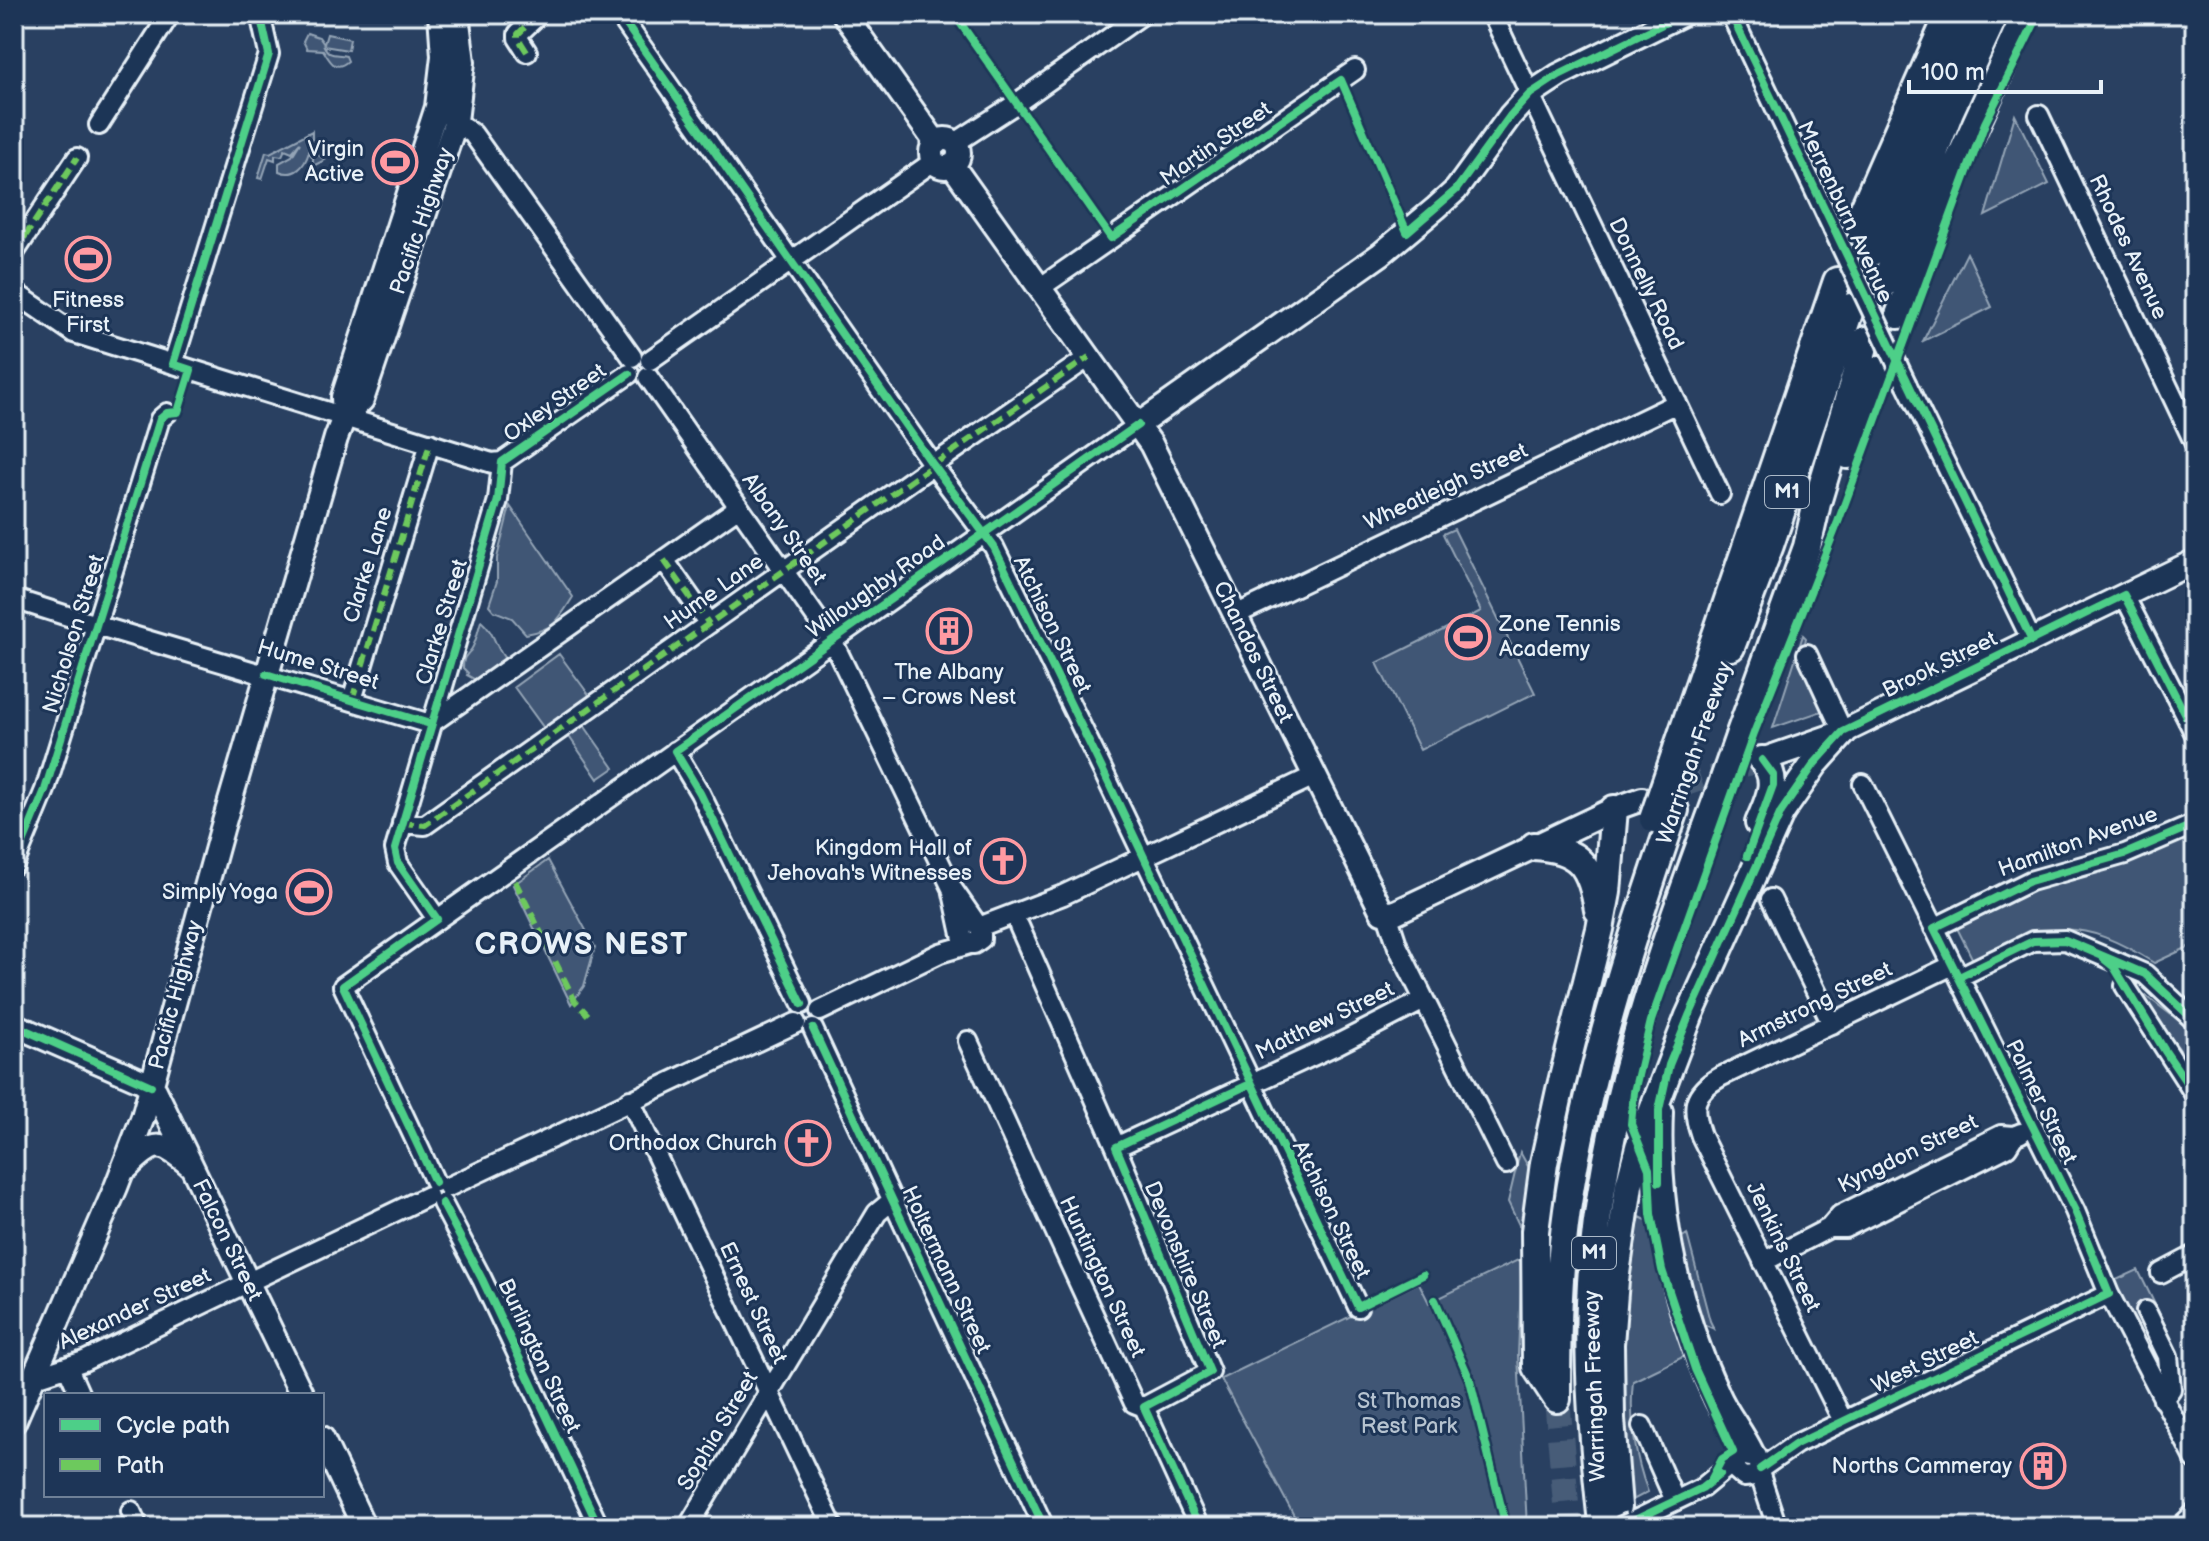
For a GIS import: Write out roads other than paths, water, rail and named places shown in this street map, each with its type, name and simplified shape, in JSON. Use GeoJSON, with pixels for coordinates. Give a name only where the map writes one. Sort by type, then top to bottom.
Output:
{"type":"FeatureCollection","features":[{"type":"Feature","properties":{"kind":"highway"},"geometry":{"type":"LineString","coordinates":[[1845,228],[1949,14]]}},
{"type":"Feature","properties":{"kind":"highway"},"geometry":{"type":"LineString","coordinates":[[1870,253],[1911,148],[1973,14]]}},
{"type":"Feature","properties":{"kind":"highway"},"geometry":{"type":"LineString","coordinates":[[1885,283],[1950,111],[1995,14]]}},
{"type":"Feature","properties":{"kind":"highway"},"geometry":{"type":"LineString","coordinates":[[1899,315],[1948,185],[2026,14]]}},
{"type":"Feature","properties":{"kind":"highway"},"geometry":{"type":"LineString","coordinates":[[1686,747],[1837,281]]}},
{"type":"Feature","properties":{"kind":"highway","name":"Warringah Freeway"},"geometry":{"type":"LineString","coordinates":[[1600,929],[1544,1163],[1535,1231],[1536,1367],[1557,1399],[1561,1268],[1576,1160],[1597,1065],[1641,910],[1657,809],[1770,545],[1851,307]]}},
{"type":"Feature","properties":{"kind":"highway","name":"Warringah Freeway"},"geometry":{"type":"LineString","coordinates":[[1618,1518],[1592,1415],[1589,1339],[1591,1282],[1607,1154],[1639,1021],[1807,547],[1825,474],[1866,340]]}},
{"type":"Feature","properties":{"kind":"highway"},"geometry":{"type":"LineString","coordinates":[[1807,547],[1821,536],[1880,369]]}},
{"type":"Feature","properties":{"kind":"highway"},"geometry":{"type":"LineString","coordinates":[[1618,1518],[1610,1388],[1615,1280],[1629,1185],[1648,1120],[1669,1065],[1734,912],[1788,799],[1843,732]]}},
{"type":"Feature","properties":{"kind":"highway"},"geometry":{"type":"LineString","coordinates":[[1734,912],[1732,896],[1773,785],[1771,771],[1762,760]]}},
{"type":"Feature","properties":{"kind":"highway"},"geometry":{"type":"LineString","coordinates":[[1600,929],[1607,892],[1614,809]]}},
{"type":"Feature","properties":{"kind":"highway"},"geometry":{"type":"LineString","coordinates":[[1534,846],[1566,851],[1583,863],[1594,888],[1600,929]]}},
{"type":"Feature","properties":{"kind":"highway"},"geometry":{"type":"LineString","coordinates":[[1669,1065],[1659,1110],[1658,1131],[1660,1190],[1666,1238],[1680,1296],[1697,1347],[1750,1466]]}},
{"type":"Feature","properties":{"kind":"main road","name":"Pacific Highway"},"geometry":{"type":"LineString","coordinates":[[14,1422],[122,1173],[143,1117],[266,674],[321,484],[344,417],[343,397],[437,107],[443,56],[440,14]]}},
{"type":"Feature","properties":{"kind":"main road","name":"Pacific Highway"},"geometry":{"type":"LineString","coordinates":[[344,417],[362,400],[456,121],[463,62],[457,14]]}},
{"type":"Feature","properties":{"kind":"main road","name":"Chandos Street"},"geometry":{"type":"LineString","coordinates":[[844,14],[1151,444],[1376,902],[1387,914]]}},
{"type":"Feature","properties":{"kind":"main road","name":"Willoughby Road"},"geometry":{"type":"LineString","coordinates":[[1138,425],[1381,254],[1429,215],[1456,190],[1510,116],[1530,94],[1559,75],[1683,14]]}},
{"type":"Feature","properties":{"kind":"main road","name":"Brook Street"},"geometry":{"type":"LineString","coordinates":[[1762,760],[1843,732],[2195,561]]}},
{"type":"Feature","properties":{"kind":"main road"},"geometry":{"type":"LineString","coordinates":[[1387,914],[1614,809],[1657,809]]}},
{"type":"Feature","properties":{"kind":"main road"},"geometry":{"type":"LineString","coordinates":[[14,1025],[151,1086]]}},
{"type":"Feature","properties":{"kind":"main road","name":"Falcon Street"},"geometry":{"type":"LineString","coordinates":[[151,1086],[162,1101],[301,1393]]}},
{"type":"Feature","properties":{"kind":"main road"},"geometry":{"type":"LineString","coordinates":[[122,1173],[145,1150],[156,1145],[170,1148],[193,1168]]}},
{"type":"Feature","properties":{"kind":"main road"},"geometry":{"type":"LineString","coordinates":[[324,1442],[364,1527]]}},
{"type":"Feature","properties":{"kind":"street"},"geometry":{"type":"LineString","coordinates":[[99,125],[170,14]]}},
{"type":"Feature","properties":{"kind":"street"},"geometry":{"type":"LineString","coordinates":[[173,364],[269,54],[260,14]]}},
{"type":"Feature","properties":{"kind":"street"},"geometry":{"type":"LineString","coordinates":[[522,45],[522,28],[539,14]]}},
{"type":"Feature","properties":{"kind":"street","name":"Atchison Street"},"geometry":{"type":"LineString","coordinates":[[619,14],[933,465],[985,533],[1358,1307]]}},
{"type":"Feature","properties":{"kind":"street","name":"Oxley Street"},"geometry":{"type":"LineString","coordinates":[[14,292],[74,333],[492,463],[502,462],[1143,14]]}},
{"type":"Feature","properties":{"kind":"street","name":"Donnelly Road"},"geometry":{"type":"LineString","coordinates":[[1492,14],[1720,494]]}},
{"type":"Feature","properties":{"kind":"street","name":"Merrenburn Avenue"},"geometry":{"type":"LineString","coordinates":[[1731,14],[1845,228],[1907,385],[2032,641]]}},
{"type":"Feature","properties":{"kind":"street","name":"Martin Street"},"geometry":{"type":"LineString","coordinates":[[1041,287],[1355,70]]}},
{"type":"Feature","properties":{"kind":"street","name":"Albany Street"},"geometry":{"type":"LineString","coordinates":[[437,107],[473,134],[507,178],[832,640],[971,933]]}},
{"type":"Feature","properties":{"kind":"street","name":"Rhodes Avenue"},"geometry":{"type":"LineString","coordinates":[[2039,115],[2195,444]]}},
{"type":"Feature","properties":{"kind":"street"},"geometry":{"type":"LineString","coordinates":[[14,253],[77,158]]}},
{"type":"Feature","properties":{"kind":"street","name":"Hume Lane"},"geometry":{"type":"LineString","coordinates":[[402,823],[425,825],[1089,357]]}},
{"type":"Feature","properties":{"kind":"street","name":"Wheatleigh Street"},"geometry":{"type":"LineString","coordinates":[[1235,615],[1677,403]]}},
{"type":"Feature","properties":{"kind":"street","name":"Nicholson Street"},"geometry":{"type":"LineString","coordinates":[[14,865],[45,790],[160,419],[167,413]]}},
{"type":"Feature","properties":{"kind":"street","name":"Willoughby Road"},"geometry":{"type":"LineString","coordinates":[[345,990],[343,986],[437,919],[1138,425]]}},
{"type":"Feature","properties":{"kind":"street","name":"Clarke Lane"},"geometry":{"type":"LineString","coordinates":[[352,700],[430,443]]}},
{"type":"Feature","properties":{"kind":"street","name":"Clarke Street"},"geometry":{"type":"LineString","coordinates":[[437,919],[395,859],[395,849],[498,500],[502,462]]}},
{"type":"Feature","properties":{"kind":"street"},"geometry":{"type":"LineString","coordinates":[[430,724],[739,507]]}},
{"type":"Feature","properties":{"kind":"street"},"geometry":{"type":"LineString","coordinates":[[664,560],[709,624]]}},
{"type":"Feature","properties":{"kind":"street"},"geometry":{"type":"LineString","coordinates":[[2124,595],[2195,734]]}},
{"type":"Feature","properties":{"kind":"street","name":"Hume Street"},"geometry":{"type":"LineString","coordinates":[[14,599],[430,724]]}},
{"type":"Feature","properties":{"kind":"street"},"geometry":{"type":"LineString","coordinates":[[1807,654],[1843,732]]}},
{"type":"Feature","properties":{"kind":"street"},"geometry":{"type":"LineString","coordinates":[[675,751],[820,1022],[804,1026]]}},
{"type":"Feature","properties":{"kind":"street"},"geometry":{"type":"LineString","coordinates":[[811,1008],[940,953],[971,933],[1063,895],[1314,776]]}},
{"type":"Feature","properties":{"kind":"street","name":"Palmer Street"},"geometry":{"type":"LineString","coordinates":[[1863,784],[2088,1237],[2109,1294],[2195,1459]]}},
{"type":"Feature","properties":{"kind":"street","name":"Hamilton Avenue"},"geometry":{"type":"LineString","coordinates":[[1934,928],[2030,881],[2125,854],[2195,824]]}},
{"type":"Feature","properties":{"kind":"street"},"geometry":{"type":"LineString","coordinates":[[971,933],[1019,926],[1063,895]]}},
{"type":"Feature","properties":{"kind":"street"},"geometry":{"type":"LineString","coordinates":[[1771,899],[1832,1024]]}},
{"type":"Feature","properties":{"kind":"street","name":"Chandos Street"},"geometry":{"type":"LineString","coordinates":[[1387,914],[1398,947],[1506,1164]]}},
{"type":"Feature","properties":{"kind":"street","name":"Devonshire Street"},"geometry":{"type":"LineString","coordinates":[[1019,926],[1210,1372],[1144,1407]]}},
{"type":"Feature","properties":{"kind":"street","name":"Armstrong Street"},"geometry":{"type":"LineString","coordinates":[[1701,1090],[1720,1077],[1832,1024],[2033,941],[2065,940],[2145,974],[2195,1021]]}},
{"type":"Feature","properties":{"kind":"street"},"geometry":{"type":"LineString","coordinates":[[2125,986],[2195,1095]]}},
{"type":"Feature","properties":{"kind":"street","name":"Burlington Street"},"geometry":{"type":"LineString","coordinates":[[345,990],[599,1527]]}},
{"type":"Feature","properties":{"kind":"street","name":"Matthew Street"},"geometry":{"type":"LineString","coordinates":[[1116,1147],[1336,1045],[1424,1000]]}},
{"type":"Feature","properties":{"kind":"street","name":"Alexander Street"},"geometry":{"type":"LineString","coordinates":[[33,1378],[68,1368],[630,1100],[804,1026]]}},
{"type":"Feature","properties":{"kind":"street","name":"Holtermann Street"},"geometry":{"type":"LineString","coordinates":[[804,1026],[894,1199],[1044,1527]]}},
{"type":"Feature","properties":{"kind":"street","name":"Huntington Street"},"geometry":{"type":"LineString","coordinates":[[968,1041],[1134,1403],[1144,1407],[1199,1527]]}},
{"type":"Feature","properties":{"kind":"street","name":"Jenkins Street"},"geometry":{"type":"LineString","coordinates":[[1701,1090],[1696,1100],[1697,1124],[1843,1421]]}},
{"type":"Feature","properties":{"kind":"street","name":"Ernest Street"},"geometry":{"type":"LineString","coordinates":[[630,1100],[833,1527]]}},
{"type":"Feature","properties":{"kind":"street","name":"Kyngdon Street"},"geometry":{"type":"LineString","coordinates":[[1763,1262],[1829,1228],[1845,1228],[2007,1147],[2014,1136],[2033,1127]]}},
{"type":"Feature","properties":{"kind":"street","name":"Sophia Street"},"geometry":{"type":"LineString","coordinates":[[688,1527],[877,1213],[894,1199]]}},
{"type":"Feature","properties":{"kind":"street"},"geometry":{"type":"LineString","coordinates":[[2161,1273],[2195,1255]]}},
{"type":"Feature","properties":{"kind":"street","name":"West Street"},"geometry":{"type":"LineString","coordinates":[[1618,1518],[1675,1501],[2109,1294]]}},
{"type":"Feature","properties":{"kind":"street"},"geometry":{"type":"LineString","coordinates":[[2146,1311],[2168,1356],[2171,1389],[2163,1400]]}},
{"type":"Feature","properties":{"kind":"street"},"geometry":{"type":"LineString","coordinates":[[68,1368],[79,1393]]}},
{"type":"Feature","properties":{"kind":"street"},"geometry":{"type":"LineString","coordinates":[[1642,1426],[1675,1501]]}},
{"type":"Feature","properties":{"kind":"street"},"geometry":{"type":"LineString","coordinates":[[1750,1466],[1775,1522]]}},
{"type":"Feature","properties":{"kind":"street"},"geometry":{"type":"LineString","coordinates":[[2180,1527],[2195,1513]]}},
{"type":"Feature","properties":{"kind":"tunnel"},"geometry":{"type":"LineString","coordinates":[[1649,797],[1762,760]]}},
{"type":"Feature","properties":{"kind":"tunnel"},"geometry":{"type":"LineString","coordinates":[[1557,1399],[1568,1527]]}},
{"type":"Feature","properties":{"kind":"place","name":"Virgin Active"},"geometry":{"type":"Point","coordinates":[395,162]}},
{"type":"Feature","properties":{"kind":"place","name":"Fitness First"},"geometry":{"type":"Point","coordinates":[88,259]}},
{"type":"Feature","properties":{"kind":"place","name":"The Albany – Crows Nest"},"geometry":{"type":"Point","coordinates":[949,631]}},
{"type":"Feature","properties":{"kind":"place","name":"Zone Tennis Academy"},"geometry":{"type":"Point","coordinates":[1468,637]}},
{"type":"Feature","properties":{"kind":"place","name":"Kingdom Hall of Jehovah's Witnesses"},"geometry":{"type":"Point","coordinates":[1003,861]}},
{"type":"Feature","properties":{"kind":"place","name":"Simply Yoga"},"geometry":{"type":"Point","coordinates":[309,892]}},
{"type":"Feature","properties":{"kind":"place","name":"Orthodox Church"},"geometry":{"type":"Point","coordinates":[808,1143]}},
{"type":"Feature","properties":{"kind":"place","name":"Norths Cammeray"},"geometry":{"type":"Point","coordinates":[2043,1466]}},
{"type":"Feature","properties":{"kind":"district","name":"CROWS NEST"},"geometry":{"type":"Point","coordinates":[582,945]}},
{"type":"Feature","properties":{"kind":"park label","name":"St Thomas Rest Park"},"geometry":{"type":"Point","coordinates":[1409,1414]}}]}
